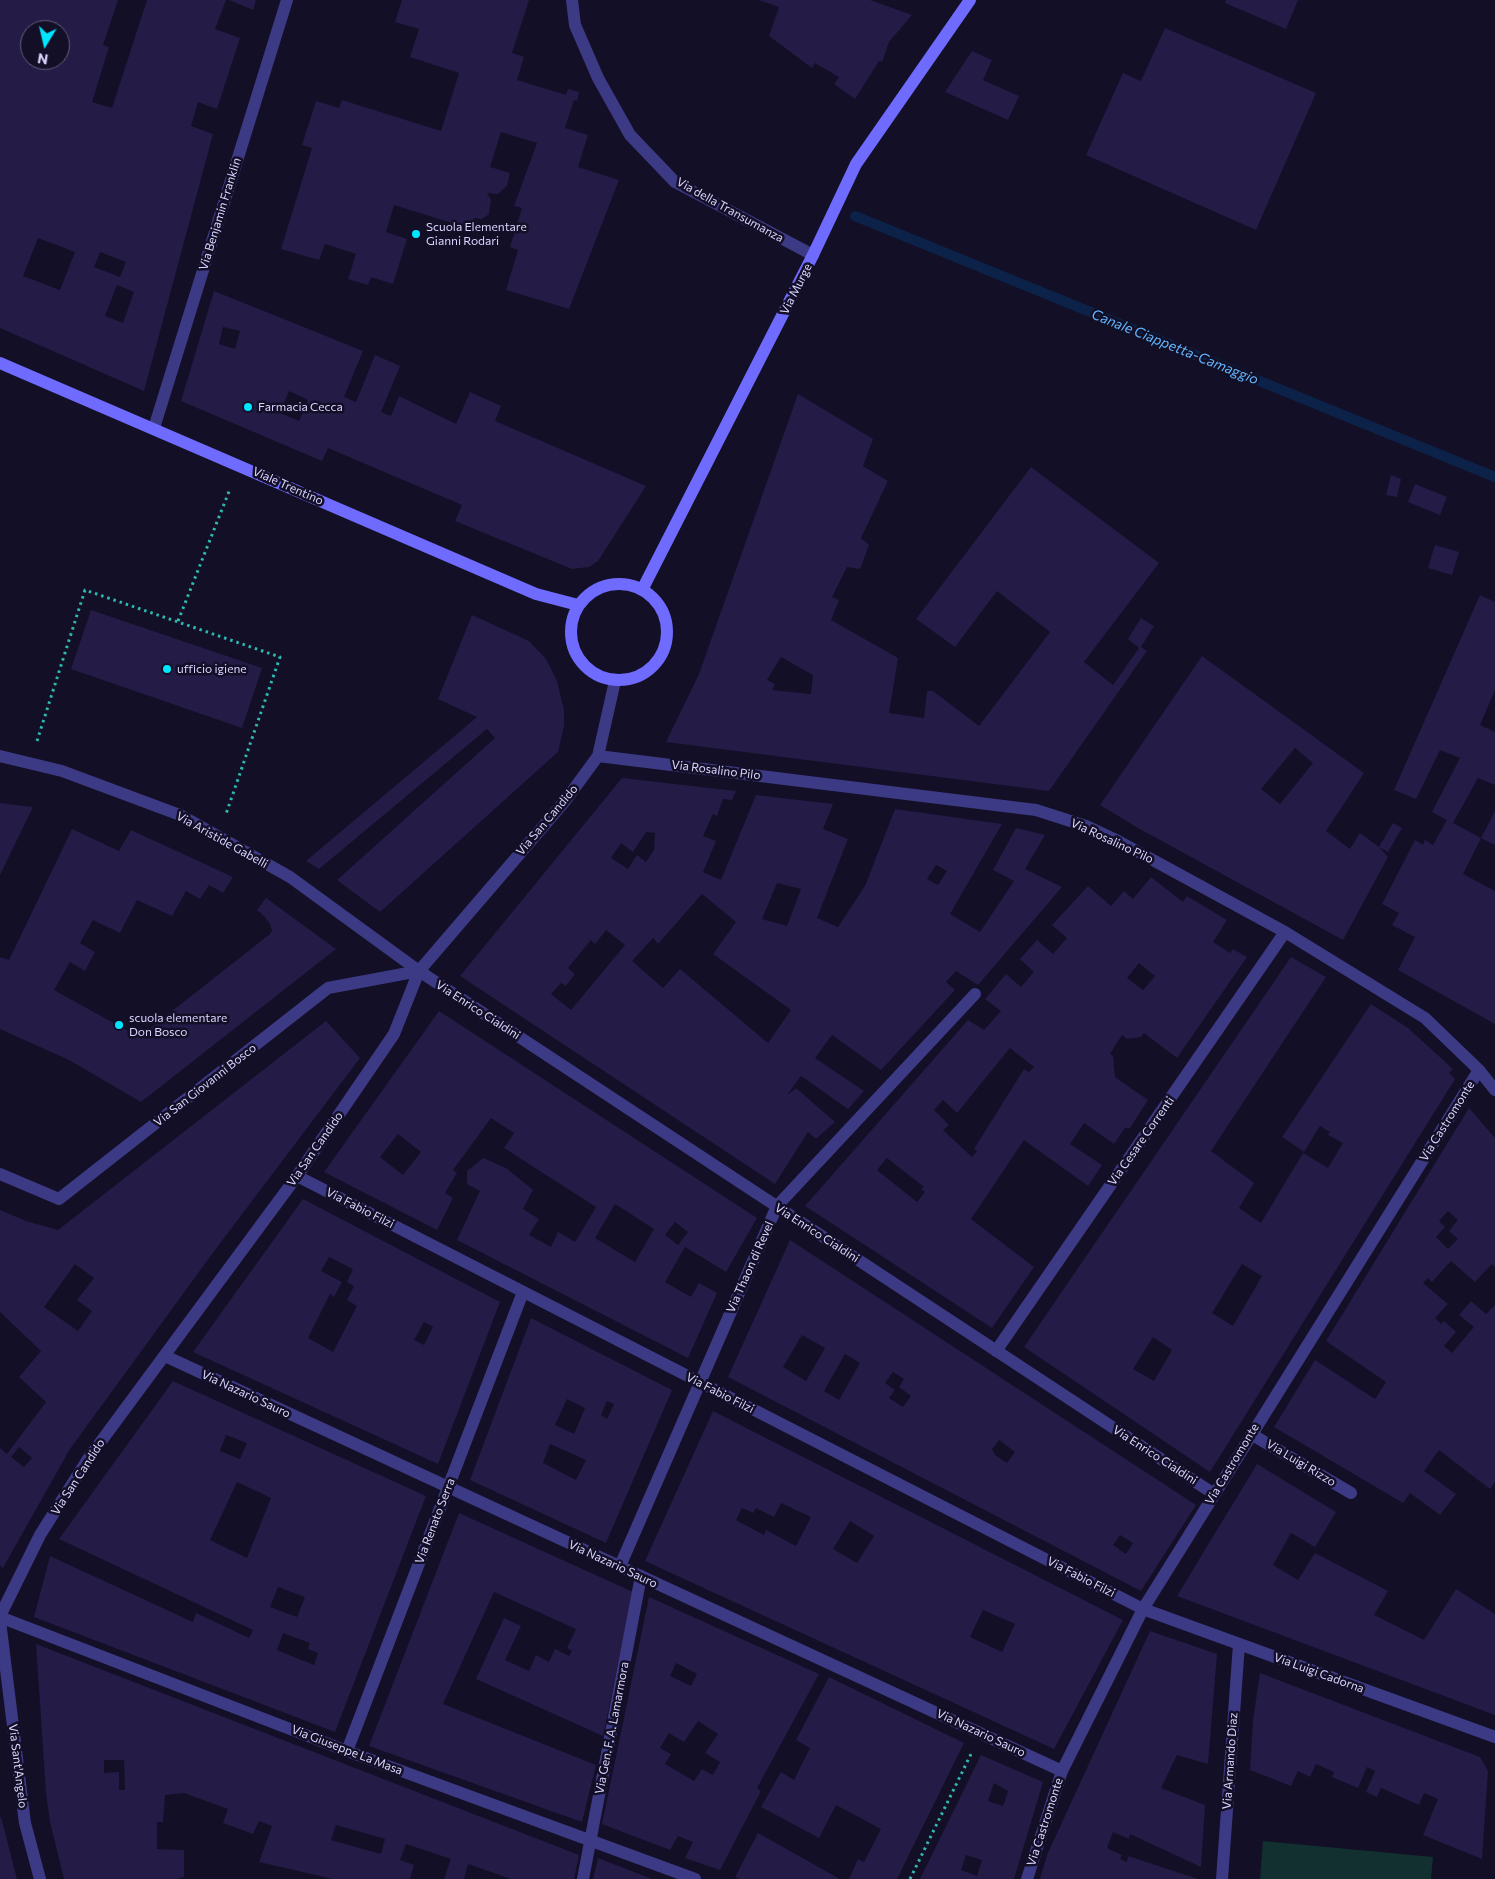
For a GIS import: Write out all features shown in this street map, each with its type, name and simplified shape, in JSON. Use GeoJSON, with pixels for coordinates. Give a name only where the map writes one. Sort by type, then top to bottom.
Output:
{"type":"FeatureCollection","features":[{"type":"Feature","properties":{"kind":"street","name":"Via Benjamin Franklin"},"geometry":{"type":"LineString","coordinates":[[154,428],[286,0]]}},
{"type":"Feature","properties":{"kind":"street","name":"Via della Transumanza"},"geometry":{"type":"LineString","coordinates":[[572,0],[575,25],[598,78],[630,135],[675,182],[813,255]]}},
{"type":"Feature","properties":{"kind":"street","name":"Via Murge"},"geometry":{"type":"LineString","coordinates":[[642,590],[813,255],[856,164],[970,0]]}},
{"type":"Feature","properties":{"kind":"street","name":"Viale Trentino"},"geometry":{"type":"LineString","coordinates":[[0,363],[536,594],[578,605]]}},
{"type":"Feature","properties":{"kind":"street"},"geometry":{"type":"LineString","coordinates":[[607,585],[629,585],[642,590],[655,600],[664,614],[668,630],[666,647],[658,661],[646,673],[632,679],[615,681],[598,677],[585,667],[575,653],[570,637],[571,620],[578,605],[588,594],[607,585]]}},
{"type":"Feature","properties":{"kind":"street","name":"Via San Candido"},"geometry":{"type":"LineString","coordinates":[[0,1616],[40,1535],[88,1459],[297,1176],[394,1034],[419,971],[565,801],[598,756],[615,681]]}},
{"type":"Feature","properties":{"kind":"street","name":"Via Aristide Gabelli"},"geometry":{"type":"LineString","coordinates":[[0,756],[62,771],[180,815],[290,877],[419,971]]}},
{"type":"Feature","properties":{"kind":"street","name":"Via Rosalino Pilo"},"geometry":{"type":"LineString","coordinates":[[598,756],[1036,810],[1086,826],[1118,841],[1285,932],[1424,1018],[1479,1070],[1495,1090]]}},
{"type":"Feature","properties":{"kind":"street","name":"Via Cesare Correnti"},"geometry":{"type":"LineString","coordinates":[[996,1350],[1285,932]]}},
{"type":"Feature","properties":{"kind":"street","name":"Via San Giovanni Bosco"},"geometry":{"type":"LineString","coordinates":[[0,1174],[59,1199],[328,988],[419,971]]}},
{"type":"Feature","properties":{"kind":"street","name":"Via Enrico Cialdini"},"geometry":{"type":"LineString","coordinates":[[419,971],[1214,1494]]}},
{"type":"Feature","properties":{"kind":"street","name":"Via Thaon di Revel"},"geometry":{"type":"LineString","coordinates":[[620,1566],[777,1206],[975,994]]}},
{"type":"Feature","properties":{"kind":"street","name":"Via Castromonte"},"geometry":{"type":"LineString","coordinates":[[1027,1879],[1062,1771],[1143,1609],[1479,1070]]}},
{"type":"Feature","properties":{"kind":"street","name":"Via Fabio Filzi"},"geometry":{"type":"LineString","coordinates":[[297,1176],[1143,1609]]}},
{"type":"Feature","properties":{"kind":"street","name":"Via Renato Serra"},"geometry":{"type":"LineString","coordinates":[[347,1750],[523,1292]]}},
{"type":"Feature","properties":{"kind":"street","name":"Via Nazario Sauro"},"geometry":{"type":"LineString","coordinates":[[164,1356],[1062,1771]]}},
{"type":"Feature","properties":{"kind":"street","name":"Via Luigi Rizzo"},"geometry":{"type":"LineString","coordinates":[[1251,1434],[1351,1493]]}},
{"type":"Feature","properties":{"kind":"street","name":"Via Gen. F. A. Lamarmora"},"geometry":{"type":"LineString","coordinates":[[583,1879],[641,1576]]}},
{"type":"Feature","properties":{"kind":"street","name":"Via Luigi Cadorna"},"geometry":{"type":"LineString","coordinates":[[1143,1609],[1495,1737]]}},
{"type":"Feature","properties":{"kind":"street","name":"Via Giuseppe La Masa"},"geometry":{"type":"LineString","coordinates":[[0,1616],[347,1750],[695,1879]]}},
{"type":"Feature","properties":{"kind":"street","name":"Via Sant'Angelo"},"geometry":{"type":"LineString","coordinates":[[0,1621],[25,1823],[40,1879]]}},
{"type":"Feature","properties":{"kind":"street","name":"Via Armando Diaz"},"geometry":{"type":"LineString","coordinates":[[1222,1879],[1238,1644]]}},
{"type":"Feature","properties":{"kind":"path"},"geometry":{"type":"LineString","coordinates":[[178,621],[239,465]]}},
{"type":"Feature","properties":{"kind":"path"},"geometry":{"type":"LineString","coordinates":[[30,763],[84,590],[280,657],[217,836]]}},
{"type":"Feature","properties":{"kind":"path"},"geometry":{"type":"LineString","coordinates":[[910,1879],[981,1734]]}},
{"type":"Feature","properties":{"kind":"green space"},"geometry":{"type":"Polygon","coordinates":[[[1263,1841],[1433,1857],[1431,1879],[1260,1879],[1263,1841]]]}},
{"type":"Feature","properties":{"kind":"building"},"geometry":{"type":"Polygon","coordinates":[[[0,0],[118,0],[103,45],[109,47],[92,102],[112,108],[147,0],[226,0],[215,29],[240,38],[217,109],[198,102],[191,126],[213,134],[144,391],[0,328],[0,0]],[[38,238],[23,276],[60,290],[75,252],[38,238]],[[100,252],[94,267],[120,277],[126,262],[100,252]],[[117,285],[105,316],[123,323],[134,292],[117,285]]]}},
{"type":"Feature","properties":{"kind":"building"},"geometry":{"type":"Polygon","coordinates":[[[229,0],[256,0],[253,10],[229,0]]]}},
{"type":"Feature","properties":{"kind":"building"},"geometry":{"type":"Polygon","coordinates":[[[402,0],[529,0],[512,53],[524,57],[517,80],[566,95],[568,89],[579,92],[577,101],[574,100],[565,128],[588,135],[578,167],[619,180],[569,309],[506,290],[518,250],[510,247],[522,208],[514,206],[537,143],[501,132],[490,167],[510,173],[507,186],[498,194],[487,193],[491,200],[489,214],[482,219],[474,218],[471,229],[394,205],[386,232],[407,239],[393,284],[371,277],[368,285],[348,279],[356,254],[325,244],[319,260],[281,249],[312,148],[302,145],[316,101],[339,108],[342,100],[441,131],[459,73],[410,57],[419,29],[395,22],[402,0]]]}},
{"type":"Feature","properties":{"kind":"building"},"geometry":{"type":"Polygon","coordinates":[[[759,0],[870,0],[912,15],[889,42],[882,62],[879,61],[855,99],[834,84],[839,77],[815,63],[812,68],[769,36],[779,7],[759,0]]]}},
{"type":"Feature","properties":{"kind":"building"},"geometry":{"type":"Polygon","coordinates":[[[1226,0],[1298,0],[1286,29],[1225,3],[1226,0]]]}},
{"type":"Feature","properties":{"kind":"building"},"geometry":{"type":"Polygon","coordinates":[[[1165,28],[1316,93],[1256,230],[1086,155],[1123,73],[1141,81],[1165,28]]]}},
{"type":"Feature","properties":{"kind":"building"},"geometry":{"type":"Polygon","coordinates":[[[972,51],[992,60],[983,80],[1019,96],[1008,120],[945,92],[972,51]]]}},
{"type":"Feature","properties":{"kind":"building"},"geometry":{"type":"Polygon","coordinates":[[[214,291],[363,351],[344,397],[356,402],[375,355],[400,366],[381,412],[391,416],[399,396],[456,424],[470,392],[501,406],[495,421],[646,486],[598,561],[589,567],[572,569],[455,521],[462,505],[328,448],[322,461],[181,401],[214,291]],[[223,327],[219,344],[235,349],[240,331],[223,327]],[[289,391],[280,413],[299,421],[308,400],[289,391]]]}},
{"type":"Feature","properties":{"kind":"building"},"geometry":{"type":"Polygon","coordinates":[[[798,394],[873,439],[863,466],[888,481],[861,538],[869,545],[860,569],[847,567],[832,597],[839,600],[831,620],[898,658],[889,713],[924,718],[927,691],[933,691],[979,726],[1050,632],[997,591],[955,647],[916,619],[1031,467],[1159,563],[1084,662],[1113,685],[1139,648],[1128,639],[1141,618],[1154,626],[1141,647],[1147,651],[1049,791],[666,742],[699,674],[798,394]],[[781,657],[767,680],[775,684],[772,690],[811,694],[813,675],[781,657]]]}},
{"type":"Feature","properties":{"kind":"building"},"geometry":{"type":"Polygon","coordinates":[[[1391,475],[1401,479],[1397,497],[1386,495],[1391,475]]]}},
{"type":"Feature","properties":{"kind":"building"},"geometry":{"type":"Polygon","coordinates":[[[1415,484],[1447,497],[1440,515],[1408,502],[1415,484]]]}},
{"type":"Feature","properties":{"kind":"building"},"geometry":{"type":"Polygon","coordinates":[[[1435,545],[1459,552],[1452,575],[1428,568],[1435,545]]]}},
{"type":"Feature","properties":{"kind":"building"},"geometry":{"type":"Polygon","coordinates":[[[1480,595],[1495,602],[1495,690],[1480,725],[1495,732],[1495,785],[1478,778],[1453,823],[1481,838],[1463,874],[1495,891],[1495,1024],[1398,970],[1415,937],[1392,925],[1399,913],[1382,904],[1415,840],[1423,845],[1425,840],[1433,845],[1447,820],[1432,812],[1460,758],[1440,750],[1416,799],[1394,790],[1480,595]]]}},
{"type":"Feature","properties":{"kind":"building","name":"ufficio igiene"},"geometry":{"type":"Polygon","coordinates":[[[91,610],[262,668],[242,728],[71,669],[91,610]]]}},
{"type":"Feature","properties":{"kind":"building"},"geometry":{"type":"Polygon","coordinates":[[[472,615],[529,641],[546,659],[557,681],[564,710],[564,726],[558,752],[380,912],[337,880],[495,738],[487,729],[319,869],[306,861],[477,717],[438,699],[472,615]]]}},
{"type":"Feature","properties":{"kind":"building"},"geometry":{"type":"Polygon","coordinates":[[[1202,656],[1364,773],[1326,831],[1350,849],[1360,833],[1379,847],[1388,857],[1343,940],[1138,828],[1100,805],[1202,656]],[[1295,748],[1261,789],[1280,804],[1313,763],[1295,748]]]}},
{"type":"Feature","properties":{"kind":"building"},"geometry":{"type":"Polygon","coordinates":[[[622,778],[736,791],[732,800],[723,799],[717,816],[713,814],[703,836],[716,841],[703,872],[721,880],[756,795],[833,804],[823,829],[848,839],[817,918],[838,927],[865,886],[895,809],[1002,824],[950,914],[980,932],[1014,881],[993,870],[1016,828],[1045,835],[1025,869],[1062,887],[978,985],[956,971],[946,982],[955,990],[881,1070],[832,1035],[815,1058],[864,1091],[848,1109],[801,1076],[787,1095],[796,1088],[835,1122],[816,1139],[808,1132],[775,1184],[460,976],[622,778]],[[646,832],[633,852],[621,843],[611,858],[628,869],[637,855],[646,862],[654,850],[655,833],[646,832]],[[936,865],[927,879],[938,885],[947,871],[936,865]],[[777,883],[762,919],[787,926],[801,889],[777,883]],[[702,894],[658,944],[653,938],[632,961],[663,988],[680,969],[768,1043],[791,1010],[713,954],[736,922],[702,894]],[[606,930],[595,944],[591,940],[568,968],[575,974],[566,986],[561,983],[551,994],[571,1010],[625,945],[606,930]]]}},
{"type":"Feature","properties":{"kind":"building"},"geometry":{"type":"Polygon","coordinates":[[[0,803],[33,807],[0,875],[0,803]]]}},
{"type":"Feature","properties":{"kind":"building"},"geometry":{"type":"Polygon","coordinates":[[[1495,811],[1495,845],[1481,838],[1495,811]]]}},
{"type":"Feature","properties":{"kind":"building"},"geometry":{"type":"Polygon","coordinates":[[[1393,823],[1402,828],[1388,852],[1379,847],[1393,823]]]}},
{"type":"Feature","properties":{"kind":"building"},"geometry":{"type":"Polygon","coordinates":[[[72,829],[119,851],[131,830],[233,877],[223,893],[209,885],[200,899],[186,891],[172,916],[137,900],[120,933],[93,920],[80,943],[95,952],[85,971],[70,962],[54,990],[139,1037],[270,934],[272,931],[270,924],[257,910],[266,898],[336,949],[141,1102],[69,1060],[0,1029],[0,957],[9,960],[72,829]]]}},
{"type":"Feature","properties":{"kind":"building"},"geometry":{"type":"Polygon","coordinates":[[[1151,877],[1183,902],[1187,896],[1227,920],[1213,942],[1230,953],[1233,949],[1247,957],[1177,1058],[1144,1033],[1141,1037],[1127,1039],[1122,1035],[1110,1054],[1113,1056],[1115,1077],[1148,1100],[1130,1128],[1125,1128],[1114,1144],[1084,1123],[1070,1144],[1102,1165],[1088,1186],[1024,1140],[971,1219],[1034,1267],[992,1328],[805,1206],[968,1020],[984,1030],[1001,1011],[985,999],[1006,974],[1021,987],[1034,972],[1020,959],[1037,940],[1053,954],[1067,938],[1052,925],[1088,886],[1111,906],[1124,891],[1133,899],[1151,877]],[[1139,963],[1127,978],[1143,990],[1155,976],[1139,963]],[[1010,1048],[957,1113],[943,1100],[934,1110],[949,1125],[943,1130],[972,1157],[977,1151],[974,1149],[1024,1069],[1029,1072],[1034,1067],[1010,1048]],[[887,1158],[877,1170],[917,1202],[925,1192],[921,1189],[924,1187],[887,1158]]]}},
{"type":"Feature","properties":{"kind":"building"},"geometry":{"type":"Polygon","coordinates":[[[1291,957],[1326,977],[1211,1151],[1254,1183],[1239,1208],[1261,1223],[1303,1153],[1328,1168],[1343,1143],[1328,1135],[1330,1132],[1320,1126],[1304,1152],[1282,1137],[1371,1004],[1408,1028],[1453,1069],[1449,1073],[1455,1079],[1210,1472],[1024,1347],[1291,957]],[[1242,1264],[1212,1313],[1233,1326],[1262,1276],[1242,1264]],[[1153,1337],[1133,1369],[1154,1381],[1172,1350],[1153,1337]]]}},
{"type":"Feature","properties":{"kind":"building"},"geometry":{"type":"Polygon","coordinates":[[[439,1011],[757,1218],[726,1272],[685,1247],[665,1282],[691,1297],[699,1283],[717,1293],[688,1358],[457,1240],[480,1191],[467,1184],[467,1171],[483,1158],[506,1168],[533,1190],[523,1209],[539,1219],[529,1235],[551,1247],[558,1232],[575,1242],[596,1207],[504,1148],[514,1133],[491,1118],[453,1170],[457,1173],[445,1193],[453,1198],[437,1230],[324,1172],[439,1011]],[[398,1134],[380,1157],[403,1175],[421,1152],[398,1134]],[[615,1204],[595,1238],[635,1262],[654,1229],[615,1204]],[[675,1222],[665,1235],[678,1245],[688,1232],[675,1222]]]}},
{"type":"Feature","properties":{"kind":"building"},"geometry":{"type":"Polygon","coordinates":[[[326,1021],[360,1058],[212,1254],[70,1449],[3,1568],[0,1565],[0,1448],[7,1454],[46,1402],[19,1377],[41,1351],[0,1312],[0,1210],[26,1221],[58,1230],[326,1021]],[[75,1264],[44,1307],[78,1331],[92,1311],[77,1300],[94,1278],[75,1264]],[[19,1447],[11,1457],[24,1467],[32,1458],[19,1447]]]}},
{"type":"Feature","properties":{"kind":"building"},"geometry":{"type":"Polygon","coordinates":[[[1469,1108],[1495,1138],[1495,1267],[1492,1264],[1475,1282],[1451,1261],[1432,1282],[1428,1278],[1423,1283],[1448,1304],[1435,1318],[1441,1324],[1444,1321],[1456,1332],[1444,1346],[1452,1353],[1474,1327],[1459,1315],[1471,1301],[1486,1314],[1495,1305],[1495,1482],[1490,1489],[1439,1450],[1424,1471],[1456,1494],[1440,1515],[1410,1493],[1403,1503],[1274,1427],[1315,1360],[1375,1399],[1386,1382],[1326,1341],[1469,1108]],[[1448,1211],[1439,1221],[1445,1227],[1436,1237],[1448,1249],[1458,1239],[1449,1231],[1458,1220],[1448,1211]]]}},
{"type":"Feature","properties":{"kind":"building"},"geometry":{"type":"Polygon","coordinates":[[[303,1199],[500,1302],[438,1464],[193,1352],[303,1199]],[[329,1257],[321,1271],[342,1282],[334,1297],[330,1294],[308,1338],[333,1352],[357,1306],[347,1300],[354,1286],[347,1282],[353,1269],[329,1257]],[[424,1322],[414,1340],[424,1345],[433,1327],[424,1322]]]}},
{"type":"Feature","properties":{"kind":"building"},"geometry":{"type":"Polygon","coordinates":[[[790,1240],[1196,1505],[1141,1591],[728,1377],[790,1240]],[[802,1335],[783,1367],[806,1381],[825,1348],[802,1335]],[[845,1354],[824,1391],[839,1400],[860,1363],[845,1354]],[[893,1372],[885,1383],[895,1390],[889,1398],[903,1407],[911,1396],[899,1387],[904,1379],[893,1372]],[[999,1440],[992,1449],[995,1455],[1007,1463],[1015,1452],[999,1440]],[[1120,1535],[1113,1545],[1126,1554],[1133,1543],[1120,1535]]]}},
{"type":"Feature","properties":{"kind":"building"},"geometry":{"type":"Polygon","coordinates":[[[531,1318],[672,1390],[606,1543],[470,1480],[531,1318]],[[567,1399],[555,1425],[574,1434],[585,1408],[567,1399]],[[607,1401],[601,1415],[607,1419],[614,1404],[607,1401]],[[550,1444],[543,1463],[576,1480],[586,1460],[550,1444]]]}},
{"type":"Feature","properties":{"kind":"building"},"geometry":{"type":"Polygon","coordinates":[[[173,1381],[426,1496],[335,1732],[34,1617],[50,1556],[193,1622],[196,1613],[249,1638],[253,1630],[59,1539],[173,1381]],[[226,1435],[220,1451],[240,1459],[247,1443],[226,1435]],[[237,1482],[210,1540],[247,1558],[271,1498],[237,1482]],[[278,1587],[270,1607],[297,1617],[305,1597],[278,1587]],[[283,1633],[277,1650],[314,1665],[318,1653],[308,1649],[310,1643],[283,1633]]]}},
{"type":"Feature","properties":{"kind":"building"},"geometry":{"type":"Polygon","coordinates":[[[713,1411],[1123,1620],[1054,1749],[645,1561],[713,1411]],[[781,1503],[774,1517],[756,1508],[753,1513],[742,1508],[736,1520],[764,1535],[766,1530],[796,1546],[811,1517],[781,1503]],[[850,1521],[833,1549],[857,1563],[874,1536],[850,1521]],[[983,1610],[970,1637],[1002,1652],[1015,1624],[983,1610]]]}},
{"type":"Feature","properties":{"kind":"building"},"geometry":{"type":"Polygon","coordinates":[[[1257,1464],[1336,1512],[1315,1547],[1291,1533],[1273,1565],[1298,1580],[1315,1553],[1388,1591],[1374,1615],[1424,1640],[1456,1589],[1495,1614],[1495,1715],[1177,1596],[1257,1464]]]}},
{"type":"Feature","properties":{"kind":"building"},"geometry":{"type":"Polygon","coordinates":[[[459,1513],[633,1592],[603,1736],[476,1679],[504,1618],[521,1626],[505,1660],[529,1671],[536,1655],[549,1662],[555,1649],[569,1656],[572,1651],[567,1648],[576,1629],[494,1592],[443,1704],[596,1765],[582,1822],[369,1746],[459,1513]]]}},
{"type":"Feature","properties":{"kind":"building"},"geometry":{"type":"Polygon","coordinates":[[[649,1597],[819,1674],[757,1788],[761,1791],[720,1870],[685,1858],[693,1842],[678,1836],[670,1850],[602,1824],[649,1597]],[[676,1663],[670,1676],[691,1686],[697,1674],[676,1663]],[[698,1721],[684,1742],[669,1733],[660,1748],[671,1754],[665,1764],[694,1781],[702,1769],[713,1775],[720,1762],[705,1753],[718,1734],[698,1721]]]}},
{"type":"Feature","properties":{"kind":"building"},"geometry":{"type":"Polygon","coordinates":[[[1150,1631],[1217,1654],[1208,1764],[1177,1755],[1161,1788],[1205,1805],[1201,1867],[1130,1834],[1129,1839],[1113,1832],[1107,1848],[1122,1855],[1120,1859],[1127,1862],[1128,1856],[1198,1879],[1040,1879],[1047,1855],[1150,1631]]]}},
{"type":"Feature","properties":{"kind":"building"},"geometry":{"type":"Polygon","coordinates":[[[36,1644],[579,1855],[574,1879],[511,1879],[468,1864],[464,1879],[444,1879],[451,1859],[406,1844],[400,1860],[414,1865],[410,1879],[333,1879],[259,1862],[272,1826],[259,1821],[253,1834],[223,1823],[228,1809],[184,1793],[165,1795],[163,1822],[157,1822],[157,1849],[184,1850],[184,1877],[177,1879],[64,1879],[50,1822],[46,1793],[36,1644]],[[104,1760],[104,1773],[119,1772],[119,1790],[125,1790],[124,1760],[104,1760]],[[336,1825],[331,1840],[381,1854],[385,1839],[336,1825]]]}},
{"type":"Feature","properties":{"kind":"building"},"geometry":{"type":"Polygon","coordinates":[[[1260,1673],[1480,1757],[1488,1771],[1482,1859],[1423,1835],[1438,1799],[1424,1793],[1419,1805],[1381,1788],[1377,1797],[1366,1792],[1375,1771],[1367,1767],[1358,1788],[1332,1777],[1334,1772],[1316,1764],[1310,1777],[1298,1771],[1291,1786],[1250,1770],[1253,1720],[1260,1673]]]}},
{"type":"Feature","properties":{"kind":"building"},"geometry":{"type":"Polygon","coordinates":[[[829,1677],[964,1743],[897,1879],[849,1879],[858,1859],[864,1862],[881,1829],[836,1805],[819,1838],[761,1807],[781,1772],[794,1780],[810,1748],[796,1740],[829,1677]]]}},
{"type":"Feature","properties":{"kind":"building"},"geometry":{"type":"Polygon","coordinates":[[[981,1755],[1043,1782],[1014,1879],[920,1879],[981,1755]],[[994,1783],[988,1801],[1003,1806],[1008,1791],[994,1783]],[[966,1855],[961,1870],[977,1876],[982,1860],[966,1855]]]}},
{"type":"Feature","properties":{"kind":"building"},"geometry":{"type":"Polygon","coordinates":[[[1,1817],[17,1879],[0,1879],[1,1817]]]}},
{"type":"Feature","properties":{"kind":"building"},"geometry":{"type":"Polygon","coordinates":[[[758,1833],[840,1879],[740,1879],[735,1877],[758,1833]]]}},
{"type":"Feature","properties":{"kind":"building"},"geometry":{"type":"Polygon","coordinates":[[[598,1858],[652,1879],[593,1879],[598,1858]]]}},
{"type":"Feature","properties":{"kind":"waterway","name":"Canale Ciappetta-Camaggio"},"geometry":{"type":"LineString","coordinates":[[855,216],[1495,477]]}},
{"type":"Feature","properties":{"kind":"place","name":"Scuola Elementare Gianni Rodari"},"geometry":{"type":"Point","coordinates":[416,234]}},
{"type":"Feature","properties":{"kind":"place","name":"Farmacia Cecca"},"geometry":{"type":"Point","coordinates":[248,407]}},
{"type":"Feature","properties":{"kind":"place","name":"ufficio igiene"},"geometry":{"type":"Point","coordinates":[167,669]}},
{"type":"Feature","properties":{"kind":"place","name":"scuola elementare Don Bosco"},"geometry":{"type":"Point","coordinates":[119,1025]}}]}
